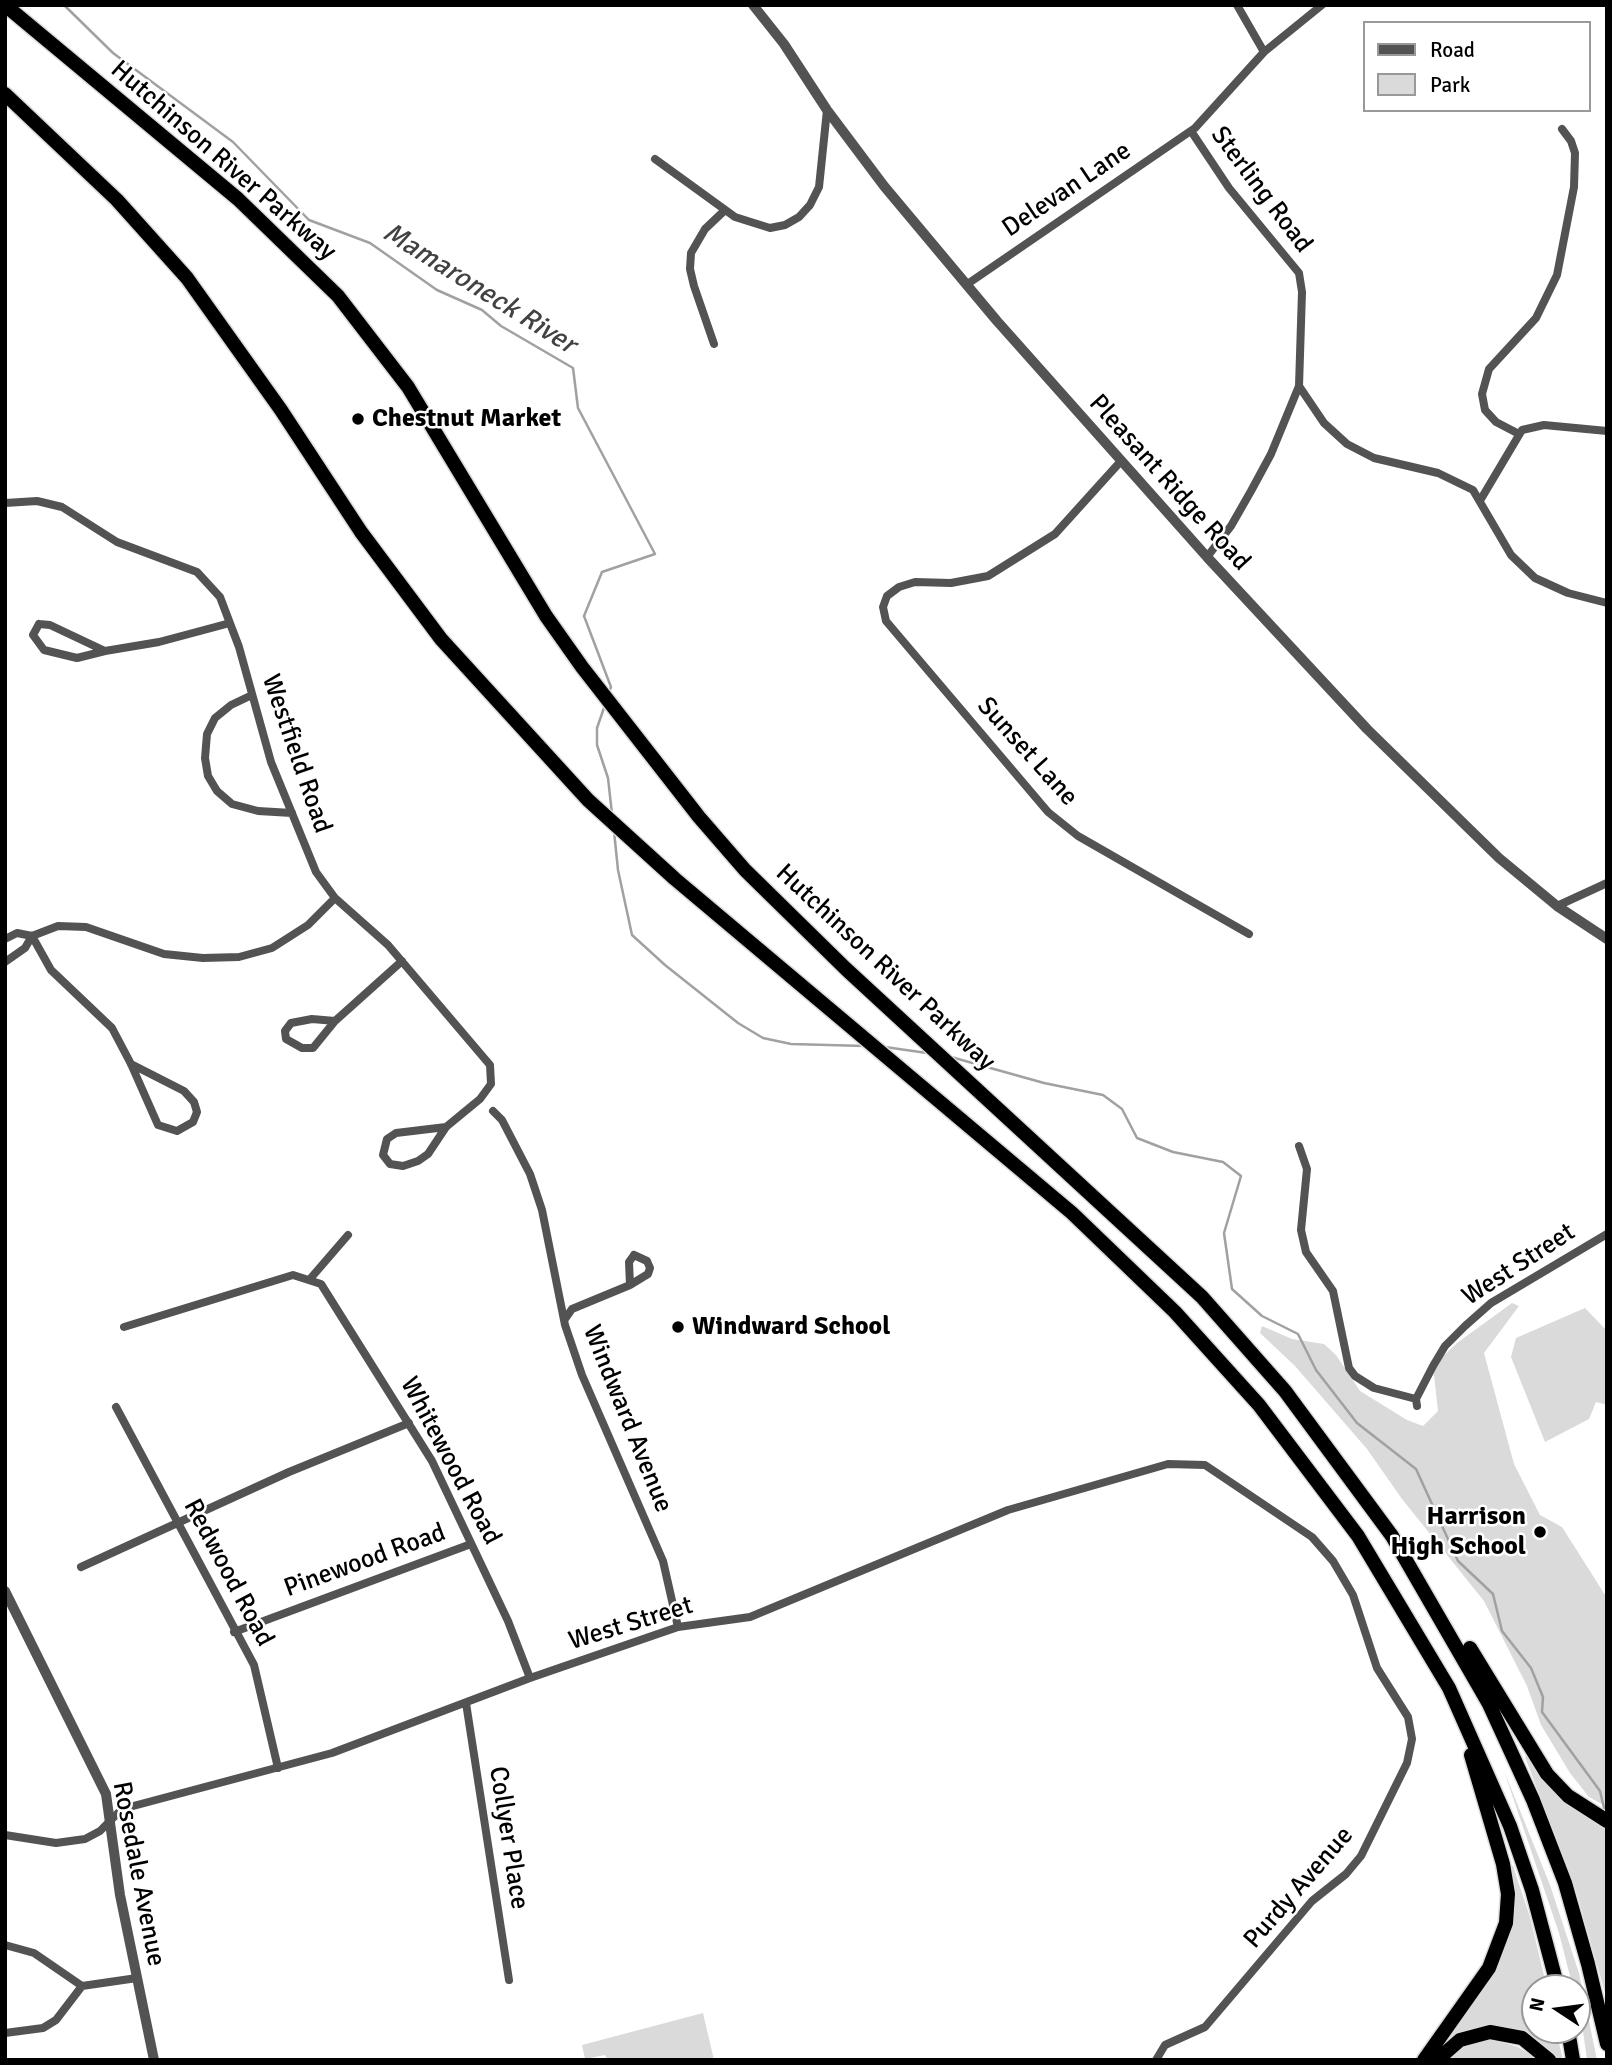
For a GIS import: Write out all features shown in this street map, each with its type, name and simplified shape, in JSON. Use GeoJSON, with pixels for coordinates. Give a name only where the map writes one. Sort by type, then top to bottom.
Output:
{"type":"FeatureCollection","features":[{"type":"Feature","properties":{"kind":"highway","name":"Hutchinson River Parkway"},"geometry":{"type":"LineString","coordinates":[[5,5],[238,200],[338,296],[408,387],[546,616],[582,667],[626,729],[745,870],[913,1030],[1202,1297],[1285,1391],[1391,1535],[1471,1669],[1533,1800],[1575,1917],[1607,2043]]}},
{"type":"Feature","properties":{"kind":"highway"},"geometry":{"type":"LineString","coordinates":[[5,94],[117,200],[187,278],[274,399],[361,532],[441,639],[588,800],[635,843],[1087,1227],[1151,1287],[1232,1373],[1302,1459],[1358,1536],[1406,1612],[1449,1688],[1510,1826],[1535,1899],[1554,1974]]}},
{"type":"Feature","properties":{"kind":"highway"},"geometry":{"type":"LineString","coordinates":[[1391,1535],[1430,1583],[1546,1774],[1585,1808],[1607,1821]]}},
{"type":"Feature","properties":{"kind":"highway"},"geometry":{"type":"LineString","coordinates":[[1424,2060],[1494,1960],[1504,1932],[1508,1904],[1505,1874],[1492,1823],[1449,1688]]}},
{"type":"Feature","properties":{"kind":"highway"},"geometry":{"type":"LineString","coordinates":[[1437,2060],[1460,2040],[1490,2032],[1522,2038],[1549,2060]]}},
{"type":"Feature","properties":{"kind":"street","name":"Pleasant Ridge Road"},"geometry":{"type":"LineString","coordinates":[[753,5],[784,44],[827,110],[884,186],[966,285],[1207,557],[1367,729],[1499,858],[1557,906],[1607,939]]}},
{"type":"Feature","properties":{"kind":"street"},"geometry":{"type":"LineString","coordinates":[[1237,5],[1264,52]]}},
{"type":"Feature","properties":{"kind":"street","name":"Sterling Road"},"geometry":{"type":"LineString","coordinates":[[1207,557],[1231,526],[1271,454],[1299,386],[1303,292],[1299,273],[1228,188],[1191,131],[1264,52],[1322,5]]}},
{"type":"Feature","properties":{"kind":"street"},"geometry":{"type":"LineString","coordinates":[[655,159],[669,172],[685,178],[724,211],[752,225],[770,228],[799,217],[810,205],[819,187],[827,110]]}},
{"type":"Feature","properties":{"kind":"street"},"geometry":{"type":"LineString","coordinates":[[1519,434],[1496,422],[1485,410],[1482,394],[1489,369],[1536,318],[1556,275],[1574,187],[1575,153],[1571,141],[1562,130]]}},
{"type":"Feature","properties":{"kind":"street","name":"Delevan Lane"},"geometry":{"type":"LineString","coordinates":[[966,285],[1191,131]]}},
{"type":"Feature","properties":{"kind":"street"},"geometry":{"type":"LineString","coordinates":[[714,344],[694,286],[691,253],[698,238],[724,211]]}},
{"type":"Feature","properties":{"kind":"street"},"geometry":{"type":"LineString","coordinates":[[1299,386],[1324,423],[1348,444],[1374,458],[1455,480],[1481,499],[1493,526],[1521,568],[1535,578],[1568,593],[1607,603]]}},
{"type":"Feature","properties":{"kind":"street"},"geometry":{"type":"LineString","coordinates":[[1481,499],[1519,434],[1531,425],[1607,431]]}},
{"type":"Feature","properties":{"kind":"street","name":"Sunset Lane"},"geometry":{"type":"LineString","coordinates":[[1121,461],[1055,534],[988,576],[971,580],[915,582],[899,587],[887,596],[883,607],[886,621],[1048,812],[1078,836],[1249,934]]}},
{"type":"Feature","properties":{"kind":"street","name":"Westfield Road"},"geometry":{"type":"LineString","coordinates":[[5,503],[48,502],[117,542],[197,572],[220,597],[271,762],[316,872],[335,898],[388,945],[490,1065],[491,1084],[480,1098],[446,1127]]}},
{"type":"Feature","properties":{"kind":"street"},"geometry":{"type":"LineString","coordinates":[[104,651],[50,625],[35,627],[34,640],[44,650],[55,655],[77,658],[159,642],[230,624]]}},
{"type":"Feature","properties":{"kind":"street"},"geometry":{"type":"LineString","coordinates":[[252,695],[231,705],[215,718],[207,734],[205,758],[208,776],[217,791],[232,804],[258,811],[292,813]]}},
{"type":"Feature","properties":{"kind":"street"},"geometry":{"type":"LineString","coordinates":[[1557,906],[1607,883]]}},
{"type":"Feature","properties":{"kind":"street"},"geometry":{"type":"LineString","coordinates":[[5,939],[17,933],[32,936],[58,926],[86,927],[164,954],[203,958],[239,957],[272,948],[308,925],[335,898]]}},
{"type":"Feature","properties":{"kind":"street"},"geometry":{"type":"LineString","coordinates":[[5,962],[25,948],[32,936]]}},
{"type":"Feature","properties":{"kind":"street"},"geometry":{"type":"LineString","coordinates":[[32,936],[51,971],[112,1028],[158,1125],[177,1131],[186,1129],[197,1112],[194,1102],[184,1091],[131,1064]]}},
{"type":"Feature","properties":{"kind":"street"},"geometry":{"type":"LineString","coordinates":[[335,1021],[296,1020],[286,1028],[286,1039],[302,1048],[313,1048],[335,1021],[401,961]]}},
{"type":"Feature","properties":{"kind":"street","name":"Windward Avenue"},"geometry":{"type":"LineString","coordinates":[[493,1111],[502,1120],[530,1174],[542,1210],[565,1325],[582,1376],[663,1561],[678,1627]]}},
{"type":"Feature","properties":{"kind":"street"},"geometry":{"type":"LineString","coordinates":[[446,1127],[428,1154],[418,1161],[403,1166],[390,1164],[383,1155],[387,1139],[396,1133],[446,1127]]}},
{"type":"Feature","properties":{"kind":"street","name":"West Street"},"geometry":{"type":"LineString","coordinates":[[1299,1146],[1307,1169],[1301,1230],[1306,1252],[1334,1291],[1349,1368],[1355,1376],[1374,1388],[1416,1403],[1444,1346],[1474,1318],[1545,1268],[1607,1234]]}},
{"type":"Feature","properties":{"kind":"street"},"geometry":{"type":"LineString","coordinates":[[124,1327],[293,1275],[310,1279],[348,1235]]}},
{"type":"Feature","properties":{"kind":"street","name":"Whitewood Road"},"geometry":{"type":"LineString","coordinates":[[310,1279],[321,1284],[410,1423],[471,1544],[530,1678]]}},
{"type":"Feature","properties":{"kind":"street"},"geometry":{"type":"LineString","coordinates":[[565,1319],[572,1309],[630,1285]]}},
{"type":"Feature","properties":{"kind":"street","name":"Redwood Road"},"geometry":{"type":"LineString","coordinates":[[116,1407],[254,1665],[278,1768]]}},
{"type":"Feature","properties":{"kind":"street"},"geometry":{"type":"LineString","coordinates":[[80,1567],[289,1472],[410,1423]]}},
{"type":"Feature","properties":{"kind":"street","name":"West Street"},"geometry":{"type":"LineString","coordinates":[[5,1836],[70,1843],[100,1832],[122,1809],[332,1753],[530,1678],[678,1627],[750,1617],[1008,1510],[1168,1464],[1205,1465],[1299,1528]]}},
{"type":"Feature","properties":{"kind":"street","name":"Purdy Avenue"},"geometry":{"type":"LineString","coordinates":[[1156,2060],[1165,2045],[1205,2027],[1312,1900],[1346,1874],[1361,1856],[1407,1763],[1412,1739],[1408,1717],[1377,1668],[1353,1595],[1333,1561],[1312,1537],[1299,1528]]}},
{"type":"Feature","properties":{"kind":"street","name":"Pinewood Road"},"geometry":{"type":"LineString","coordinates":[[234,1632],[471,1544]]}},
{"type":"Feature","properties":{"kind":"street","name":"Rosedale Avenue"},"geometry":{"type":"LineString","coordinates":[[5,1591],[106,1794],[120,1895],[154,2060]]}},
{"type":"Feature","properties":{"kind":"street","name":"Collyer Place"},"geometry":{"type":"LineString","coordinates":[[466,1703],[509,1980]]}},
{"type":"Feature","properties":{"kind":"street"},"geometry":{"type":"LineString","coordinates":[[5,1945],[34,1953],[82,1986],[137,1978]]}},
{"type":"Feature","properties":{"kind":"street"},"geometry":{"type":"LineString","coordinates":[[5,2033],[43,2028],[56,2020],[82,1986]]}},
{"type":"Feature","properties":{"kind":"green space"},"geometry":{"type":"Polygon","coordinates":[[[1512,1303],[1519,1306],[1484,1353],[1514,1464],[1540,1515],[1562,1527],[1607,1598],[1607,1807],[1589,1797],[1570,1773],[1541,1725],[1527,1686],[1484,1601],[1402,1499],[1367,1449],[1295,1366],[1260,1333],[1262,1326],[1292,1339],[1324,1344],[1336,1355],[1360,1391],[1407,1420],[1423,1426],[1438,1411],[1433,1366],[1457,1343],[1512,1303]]]}},
{"type":"Feature","properties":{"kind":"green space"},"geometry":{"type":"Polygon","coordinates":[[[1585,1308],[1607,1331],[1607,1405],[1596,1402],[1589,1419],[1545,1442],[1511,1357],[1516,1338],[1585,1308]]]}},
{"type":"Feature","properties":{"kind":"green space"},"geometry":{"type":"Polygon","coordinates":[[[1528,1755],[1543,1780],[1607,1827],[1607,2000],[1577,1894],[1525,1757],[1528,1755]]]}},
{"type":"Feature","properties":{"kind":"green space"},"geometry":{"type":"Polygon","coordinates":[[[1504,1771],[1550,1885],[1579,1974],[1569,1974],[1559,1933],[1504,1771]]]}},
{"type":"Feature","properties":{"kind":"green space"},"geometry":{"type":"Polygon","coordinates":[[[1507,1863],[1513,1866],[1530,1917],[1544,1974],[1521,1974],[1521,2033],[1508,2028],[1471,2029],[1446,2042],[1443,2038],[1505,1941],[1507,1863]]]}},
{"type":"Feature","properties":{"kind":"green space"},"geometry":{"type":"Polygon","coordinates":[[[703,2013],[714,2060],[607,2060],[605,2055],[585,2059],[582,2045],[703,2013]]]}},
{"type":"Feature","properties":{"kind":"green space"},"geometry":{"type":"Polygon","coordinates":[[[1591,2031],[1597,2060],[1587,2060],[1585,2044],[1591,2044],[1591,2031]]]}},
{"type":"Feature","properties":{"kind":"green space"},"geometry":{"type":"Polygon","coordinates":[[[1491,2039],[1518,2047],[1538,2060],[1444,2060],[1450,2053],[1473,2041],[1491,2039]]]}},
{"type":"Feature","properties":{"kind":"green space"},"geometry":{"type":"Polygon","coordinates":[[[1539,2044],[1559,2044],[1563,2060],[1554,2060],[1539,2044]]]}},
{"type":"Feature","properties":{"kind":"waterway","name":"Mamaroneck River"},"geometry":{"type":"LineString","coordinates":[[64,5],[113,53],[233,142],[309,220],[370,243],[437,290],[482,310],[501,326],[573,368],[578,408],[655,554],[602,572],[584,616],[611,687],[609,692]]}},
{"type":"Feature","properties":{"kind":"waterway","name":"Mamaroneck River"},"geometry":{"type":"LineString","coordinates":[[605,705],[597,728],[597,745],[608,778],[612,814]]}},
{"type":"Feature","properties":{"kind":"waterway","name":"Mamaroneck River"},"geometry":{"type":"LineString","coordinates":[[614,831],[618,870],[632,935],[665,965],[738,1023],[763,1038],[791,1044],[865,1046]]}},
{"type":"Feature","properties":{"kind":"waterway","name":"Mamaroneck River"},"geometry":{"type":"LineString","coordinates":[[885,1047],[927,1053]]}},
{"type":"Feature","properties":{"kind":"waterway","name":"Mamaroneck River"},"geometry":{"type":"LineString","coordinates":[[951,1057],[1044,1083],[1103,1095],[1122,1109],[1137,1138],[1173,1152],[1223,1162],[1241,1176],[1224,1233],[1232,1289],[1262,1316],[1298,1334],[1316,1370],[1357,1423],[1416,1469],[1458,1561],[1493,1594],[1502,1631],[1531,1668],[1543,1697],[1542,1712],[1600,1791],[1605,1812]]}},
{"type":"Feature","properties":{"kind":"place","name":"Chestnut Market"},"geometry":{"type":"Point","coordinates":[358,419]}},
{"type":"Feature","properties":{"kind":"place","name":"Windward School"},"geometry":{"type":"Point","coordinates":[678,1327]}},
{"type":"Feature","properties":{"kind":"place","name":"Harrison High School"},"geometry":{"type":"Point","coordinates":[1540,1532]}}]}
